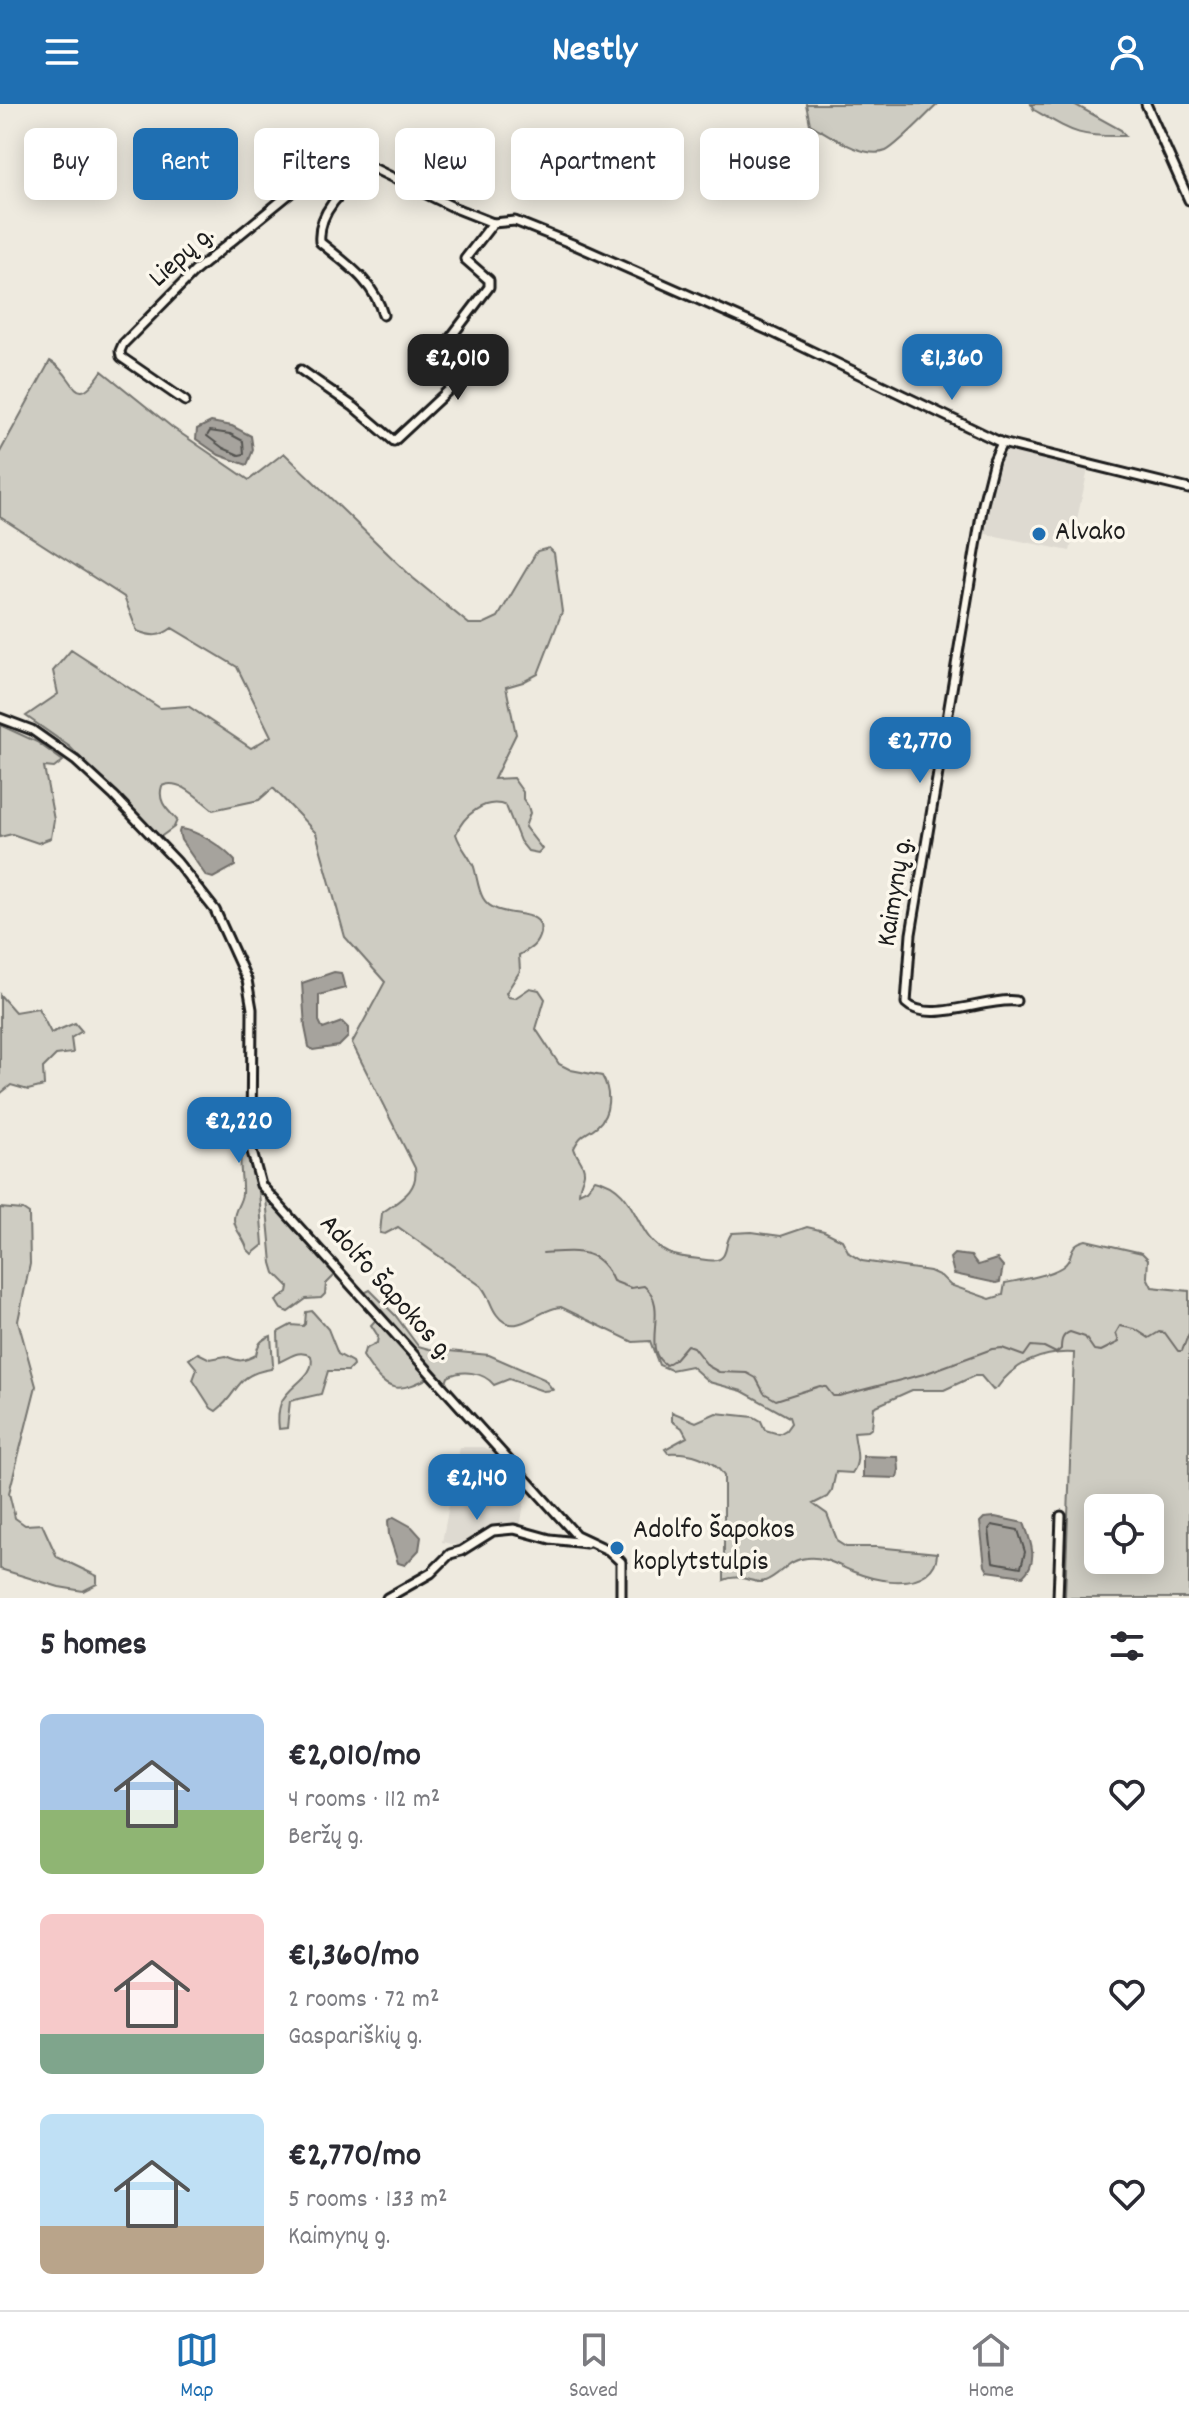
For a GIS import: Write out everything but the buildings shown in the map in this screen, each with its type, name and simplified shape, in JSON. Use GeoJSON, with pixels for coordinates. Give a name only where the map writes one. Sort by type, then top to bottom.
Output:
{"type":"FeatureCollection","features":[{"type":"Feature","properties":{"kind":"street"},"geometry":{"type":"LineString","coordinates":[[1146,104],[1189,200]]}},
{"type":"Feature","properties":{"kind":"street"},"geometry":{"type":"LineString","coordinates":[[379,171],[455,208],[493,223],[515,221],[530,226],[718,308],[1002,443],[1189,489]]}},
{"type":"Feature","properties":{"kind":"street","name":"Liepų g."},"geometry":{"type":"LineString","coordinates":[[185,401],[121,357],[123,344],[195,271],[282,200]]}},
{"type":"Feature","properties":{"kind":"street"},"geometry":{"type":"LineString","coordinates":[[337,200],[324,214],[319,229],[320,242],[348,263],[369,286],[383,315]]}},
{"type":"Feature","properties":{"kind":"street"},"geometry":{"type":"LineString","coordinates":[[301,370],[354,407],[394,441],[468,372],[470,363],[466,356],[448,341],[489,287],[489,280],[465,259],[493,223]]}},
{"type":"Feature","properties":{"kind":"street","name":"Kaimynų g."},"geometry":{"type":"LineString","coordinates":[[1002,443],[994,460],[983,504],[911,934],[906,1003],[916,1009],[932,1011],[958,1009],[1002,999],[1016,1001]]}},
{"type":"Feature","properties":{"kind":"street","name":"Adolfo Šapokos g."},"geometry":{"type":"LineString","coordinates":[[0,718],[32,730],[76,761],[177,862],[215,910],[247,980],[252,1009],[251,1148],[261,1185],[576,1535],[608,1550],[621,1562],[621,1598]]}},
{"type":"Feature","properties":{"kind":"street"},"geometry":{"type":"LineString","coordinates":[[1058,1598],[1061,1516]]}},
{"type":"Feature","properties":{"kind":"street"},"geometry":{"type":"LineString","coordinates":[[387,1598],[431,1573],[450,1554],[461,1551],[493,1531],[514,1529],[550,1539],[588,1543]]}},
{"type":"Feature","properties":{"kind":"shaded area"},"geometry":{"type":"Polygon","coordinates":[[[806,104],[938,104],[898,143],[877,153],[846,145],[810,124],[806,104]]]}},
{"type":"Feature","properties":{"kind":"shaded area"},"geometry":{"type":"Polygon","coordinates":[[[1031,104],[1074,104],[1121,130],[1125,136],[1077,132],[1034,110],[1031,104]]]}},
{"type":"Feature","properties":{"kind":"shaded area"},"geometry":{"type":"Polygon","coordinates":[[[50,361],[80,391],[93,384],[102,371],[173,428],[249,480],[284,453],[413,578],[469,624],[483,624],[498,617],[537,551],[549,548],[554,553],[562,612],[538,674],[506,687],[516,734],[494,779],[513,778],[523,792],[530,813],[525,827],[542,849],[538,853],[528,851],[520,841],[506,806],[498,804],[483,806],[469,815],[456,834],[474,867],[483,898],[499,910],[528,916],[540,924],[537,941],[519,955],[520,971],[506,993],[508,997],[515,998],[530,988],[539,990],[545,999],[536,1029],[559,1064],[571,1070],[602,1076],[605,1082],[608,1102],[605,1115],[574,1148],[584,1169],[579,1193],[595,1179],[610,1184],[628,1202],[656,1245],[675,1255],[715,1260],[723,1256],[732,1233],[781,1236],[807,1227],[842,1240],[849,1253],[862,1261],[930,1271],[950,1285],[990,1299],[1003,1295],[1005,1283],[1062,1267],[1069,1260],[1075,1245],[1086,1240],[1142,1253],[1148,1259],[1147,1277],[1152,1287],[1189,1291],[1189,1598],[1065,1598],[1074,1353],[1052,1354],[1031,1360],[993,1390],[981,1376],[974,1376],[944,1390],[912,1390],[874,1407],[872,1428],[854,1432],[855,1468],[852,1473],[836,1472],[827,1497],[813,1504],[827,1514],[838,1542],[846,1547],[937,1553],[934,1565],[926,1574],[910,1580],[880,1580],[813,1558],[795,1561],[761,1582],[736,1577],[724,1580],[724,1476],[713,1464],[699,1457],[668,1453],[665,1449],[687,1437],[682,1428],[672,1421],[672,1412],[696,1422],[716,1413],[754,1417],[761,1421],[765,1430],[779,1434],[791,1423],[789,1417],[742,1391],[709,1382],[691,1366],[671,1370],[659,1365],[650,1341],[633,1342],[561,1307],[520,1323],[504,1322],[481,1286],[398,1227],[385,1234],[380,1233],[382,1213],[411,1189],[415,1168],[352,1043],[385,982],[345,937],[316,833],[273,788],[259,800],[213,810],[189,790],[168,784],[162,786],[161,797],[177,820],[174,827],[159,838],[70,747],[26,716],[58,694],[53,671],[71,650],[160,708],[188,706],[251,748],[271,736],[237,667],[172,628],[156,635],[137,631],[124,597],[0,517],[0,452],[50,361]]]}},
{"type":"Feature","properties":{"kind":"shaded area"},"geometry":{"type":"Polygon","coordinates":[[[1005,447],[1089,465],[1070,551],[981,533],[987,499],[1005,447]]]}},
{"type":"Feature","properties":{"kind":"shaded area"},"geometry":{"type":"Polygon","coordinates":[[[0,725],[37,742],[63,761],[54,768],[44,767],[54,820],[51,838],[38,843],[12,834],[0,837],[0,725]]]}},
{"type":"Feature","properties":{"kind":"shaded area"},"geometry":{"type":"Polygon","coordinates":[[[0,995],[15,1012],[38,1008],[51,1033],[75,1023],[82,1031],[71,1038],[73,1053],[56,1055],[43,1068],[44,1086],[28,1090],[11,1085],[0,1094],[0,995]]]}},
{"type":"Feature","properties":{"kind":"shaded area"},"geometry":{"type":"Polygon","coordinates":[[[241,1154],[249,1154],[259,1191],[263,1245],[252,1254],[234,1223],[242,1194],[241,1154]]]}},
{"type":"Feature","properties":{"kind":"shaded area"},"geometry":{"type":"Polygon","coordinates":[[[266,1198],[336,1274],[326,1284],[325,1294],[321,1298],[306,1299],[288,1312],[281,1309],[276,1301],[288,1292],[289,1287],[275,1273],[272,1263],[266,1198]]]}},
{"type":"Feature","properties":{"kind":"shaded area"},"geometry":{"type":"Polygon","coordinates":[[[0,1208],[23,1210],[29,1214],[30,1264],[18,1321],[36,1386],[9,1493],[15,1518],[25,1525],[42,1524],[57,1557],[97,1576],[97,1584],[83,1591],[0,1569],[0,1208]]]}},
{"type":"Feature","properties":{"kind":"shaded area"},"geometry":{"type":"Polygon","coordinates":[[[370,1290],[395,1315],[418,1346],[489,1355],[544,1379],[553,1390],[543,1391],[509,1379],[494,1385],[485,1377],[466,1373],[448,1377],[445,1386],[436,1374],[402,1388],[386,1384],[363,1356],[365,1349],[377,1343],[378,1336],[371,1325],[380,1315],[364,1297],[364,1293],[370,1290]]]}},
{"type":"Feature","properties":{"kind":"shaded area"},"geometry":{"type":"Polygon","coordinates":[[[312,1311],[328,1329],[338,1354],[352,1362],[353,1366],[348,1371],[328,1371],[321,1394],[290,1401],[287,1428],[279,1429],[281,1403],[306,1375],[312,1363],[311,1356],[302,1353],[279,1362],[278,1332],[291,1325],[303,1326],[306,1312],[312,1311]]]}},
{"type":"Feature","properties":{"kind":"shaded area"},"geometry":{"type":"Polygon","coordinates":[[[271,1336],[271,1369],[250,1375],[216,1411],[211,1408],[193,1380],[197,1369],[189,1359],[198,1353],[210,1359],[226,1356],[244,1360],[256,1355],[260,1343],[271,1336]]]}},
{"type":"Feature","properties":{"kind":"shaded area"},"geometry":{"type":"Polygon","coordinates":[[[460,1447],[483,1447],[500,1454],[527,1486],[520,1528],[501,1527],[465,1547],[442,1542],[460,1447]]]}},
{"type":"Feature","properties":{"kind":"water"},"geometry":{"type":"Polygon","coordinates":[[[211,422],[232,426],[251,436],[253,450],[247,465],[219,455],[196,439],[197,429],[211,422]]]}},
{"type":"Feature","properties":{"kind":"water"},"geometry":{"type":"Polygon","coordinates":[[[180,829],[218,845],[235,861],[235,866],[213,878],[206,876],[181,840],[180,829]]]}},
{"type":"Feature","properties":{"kind":"water"},"geometry":{"type":"Polygon","coordinates":[[[334,972],[341,973],[345,988],[319,995],[319,1021],[323,1029],[342,1022],[348,1028],[348,1037],[339,1046],[313,1050],[309,1047],[305,1027],[302,983],[334,972]]]}},
{"type":"Feature","properties":{"kind":"water"},"geometry":{"type":"Polygon","coordinates":[[[954,1254],[971,1256],[978,1265],[997,1259],[1003,1266],[1000,1282],[954,1274],[950,1258],[954,1254]]]}},
{"type":"Feature","properties":{"kind":"water"},"geometry":{"type":"Polygon","coordinates":[[[863,1456],[898,1457],[897,1478],[863,1477],[863,1456]]]}},
{"type":"Feature","properties":{"kind":"water"},"geometry":{"type":"Polygon","coordinates":[[[394,1517],[412,1527],[421,1537],[419,1550],[405,1565],[398,1563],[389,1535],[388,1521],[394,1517]]]}},
{"type":"Feature","properties":{"kind":"water"},"geometry":{"type":"Polygon","coordinates":[[[984,1518],[1024,1523],[1032,1558],[1023,1576],[988,1571],[985,1566],[980,1522],[984,1518]]]}},
{"type":"Feature","properties":{"kind":"waterway"},"geometry":{"type":"LineString","coordinates":[[543,1253],[586,1254],[601,1262],[613,1281],[631,1288],[644,1286],[652,1295],[655,1305],[655,1349],[658,1358],[666,1365],[687,1345],[693,1347],[708,1366],[719,1372],[747,1373],[756,1378],[764,1393],[776,1400],[820,1386],[826,1387],[833,1396],[839,1396],[924,1374],[992,1349],[1002,1348],[1024,1356],[1031,1346],[1044,1347],[1056,1353],[1070,1332],[1085,1337],[1094,1350],[1101,1351],[1119,1342],[1116,1333],[1120,1326],[1135,1329],[1149,1338],[1159,1332],[1165,1333],[1178,1351],[1182,1351],[1189,1333]]}},
{"type":"Feature","properties":{"kind":"place","name":"Alvako"},"geometry":{"type":"Point","coordinates":[1039,534]}},
{"type":"Feature","properties":{"kind":"place","name":"Adolfo Šapokos koplytstulpis"},"geometry":{"type":"Point","coordinates":[617,1548]}}]}
